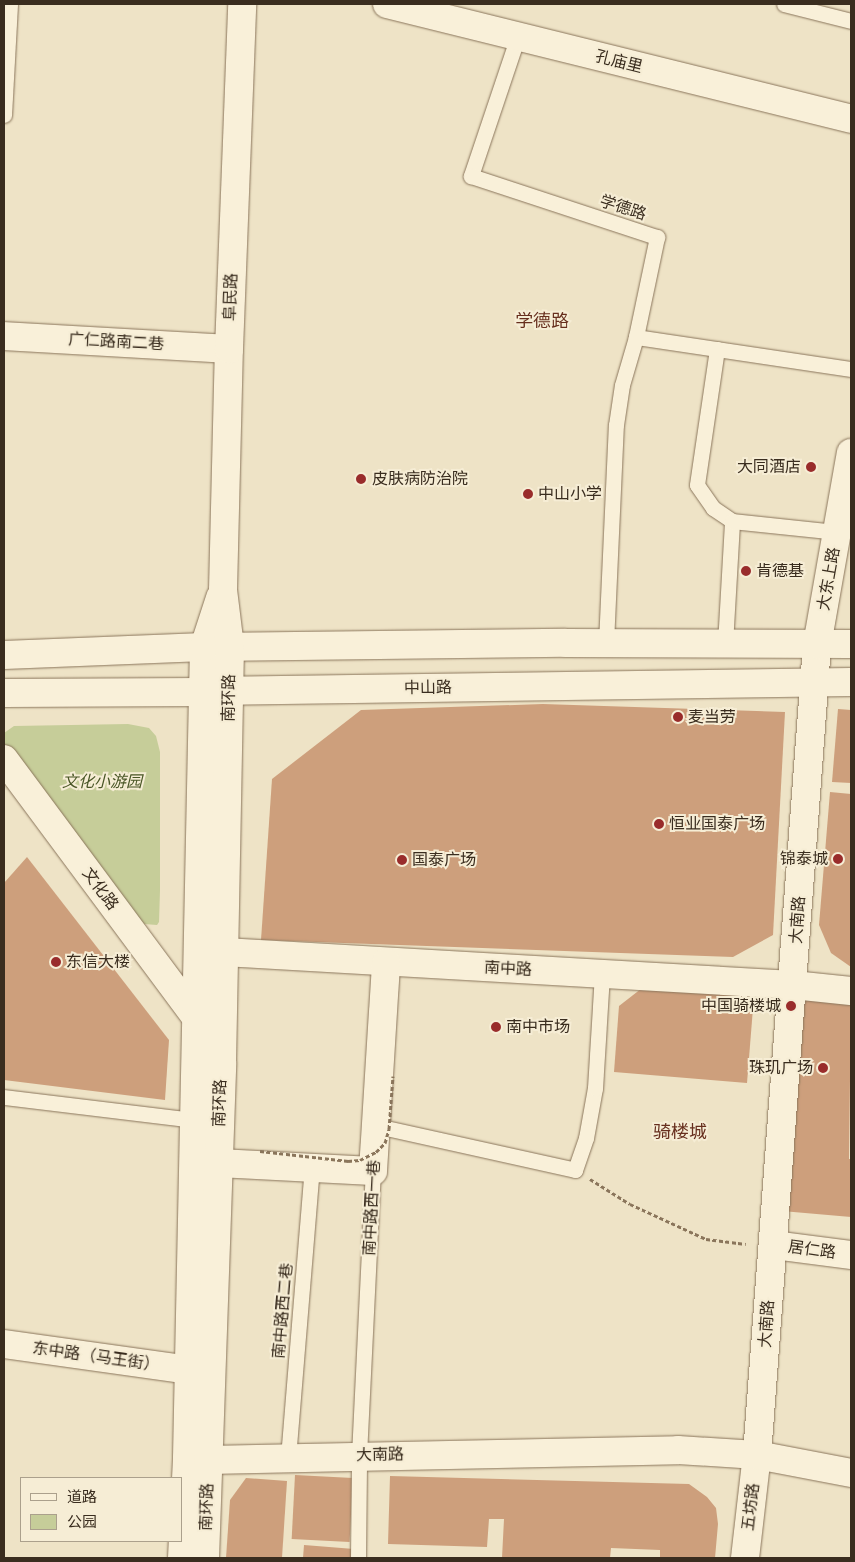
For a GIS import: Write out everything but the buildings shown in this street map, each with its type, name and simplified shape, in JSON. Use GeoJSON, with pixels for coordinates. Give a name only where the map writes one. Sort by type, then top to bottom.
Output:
{"type":"FeatureCollection","features":[{"type":"Feature","properties":{"kind":"street","name":"阜民路"},"geometry":{"type":"LineString","coordinates":[[223,590],[229,348],[242,4]]}},
{"type":"Feature","properties":{"kind":"street","name":"孔庙里"},"geometry":{"type":"LineString","coordinates":[[395,5],[851,119]]}},
{"type":"Feature","properties":{"kind":"street","name":"广仁路南二巷"},"geometry":{"type":"LineString","coordinates":[[4,336],[229,348]]}},
{"type":"Feature","properties":{"kind":"street","name":"大东上路"},"geometry":{"type":"LineString","coordinates":[[817,645],[851,453]]}},
{"type":"Feature","properties":{"kind":"street","name":"南环路"},"geometry":{"type":"LineString","coordinates":[[182,1558],[189,1370],[196,1018],[217,647],[223,590]]}},
{"type":"Feature","properties":{"kind":"street"},"geometry":{"type":"LineString","coordinates":[[4,655],[217,647],[606,643],[851,644]]}},
{"type":"Feature","properties":{"kind":"street","name":"大南路"},"geometry":{"type":"LineString","coordinates":[[208,1460],[359,1455],[678,1450],[758,1456],[817,645]]}},
{"type":"Feature","properties":{"kind":"street","name":"中山路"},"geometry":{"type":"LineString","coordinates":[[4,693],[851,682]]}},
{"type":"Feature","properties":{"kind":"street","name":"南环路"},"geometry":{"type":"LineString","coordinates":[[205,1558],[224,952],[216,691]]}},
{"type":"Feature","properties":{"kind":"street","name":"文化路"},"geometry":{"type":"LineString","coordinates":[[4,759],[196,1018]]}},
{"type":"Feature","properties":{"kind":"street","name":"南中路"},"geometry":{"type":"LineString","coordinates":[[224,952],[793,985]]}},
{"type":"Feature","properties":{"kind":"street","name":"南中路西一巷"},"geometry":{"type":"LineString","coordinates":[[374,1172],[386,962]]}},
{"type":"Feature","properties":{"kind":"street"},"geometry":{"type":"LineString","coordinates":[[793,985],[851,991]]}},
{"type":"Feature","properties":{"kind":"street"},"geometry":{"type":"LineString","coordinates":[[218,1163],[374,1172]]}},
{"type":"Feature","properties":{"kind":"street","name":"居仁路"},"geometry":{"type":"LineString","coordinates":[[773,1245],[851,1255]]}},
{"type":"Feature","properties":{"kind":"street","name":"东中路（马王街）"},"geometry":{"type":"LineString","coordinates":[[4,1344],[189,1370]]}},
{"type":"Feature","properties":{"kind":"street"},"geometry":{"type":"LineString","coordinates":[[758,1456],[851,1473]]}},
{"type":"Feature","properties":{"kind":"street","name":"五坊路"},"geometry":{"type":"LineString","coordinates":[[745,1558],[758,1456]]}},
{"type":"Feature","properties":{"kind":"lane"},"geometry":{"type":"LineString","coordinates":[[4,115],[10,4]]}},
{"type":"Feature","properties":{"kind":"lane"},"geometry":{"type":"LineString","coordinates":[[784,4],[851,21]]}},
{"type":"Feature","properties":{"kind":"lane","name":"学德路"},"geometry":{"type":"LineString","coordinates":[[518,36],[471,176],[657,237],[636,337]]}},
{"type":"Feature","properties":{"kind":"lane"},"geometry":{"type":"LineString","coordinates":[[606,643],[616,425],[622,385],[636,337],[851,369]]}},
{"type":"Feature","properties":{"kind":"lane"},"geometry":{"type":"LineString","coordinates":[[717,349],[697,485],[713,508],[732,521],[837,532]]}},
{"type":"Feature","properties":{"kind":"lane"},"geometry":{"type":"LineString","coordinates":[[725,644],[732,521]]}},
{"type":"Feature","properties":{"kind":"lane"},"geometry":{"type":"LineString","coordinates":[[377,1126],[575,1170],[586,1138],[595,1088],[602,974]]}},
{"type":"Feature","properties":{"kind":"lane"},"geometry":{"type":"LineString","coordinates":[[4,1096],[194,1120]]}},
{"type":"Feature","properties":{"kind":"lane","name":"南中路西二巷"},"geometry":{"type":"LineString","coordinates":[[288,1458],[312,1167]]}},
{"type":"Feature","properties":{"kind":"lane","name":"南中路西一巷"},"geometry":{"type":"LineString","coordinates":[[358,1558],[359,1455],[374,1172]]}},
{"type":"Feature","properties":{"kind":"path"},"geometry":{"type":"LineString","coordinates":[[260,1151],[348,1161],[360,1160],[376,1152],[385,1143],[389,1129],[393,1076]]}},
{"type":"Feature","properties":{"kind":"path"},"geometry":{"type":"LineString","coordinates":[[575,1170],[630,1204],[706,1239],[773,1245]]}},
{"type":"Feature","properties":{"kind":"green space","name":"文化小游园"},"geometry":{"type":"Polygon","coordinates":[[[128,724],[149,728],[156,736],[160,752],[160,890],[159,922],[157,925],[144,924],[134,918],[8,754],[4,745],[4,733],[14,726],[128,724]]]}},
{"type":"Feature","properties":{"kind":"place","name":"大同酒店"},"geometry":{"type":"Point","coordinates":[811,467]}},
{"type":"Feature","properties":{"kind":"place","name":"皮肤病防治院"},"geometry":{"type":"Point","coordinates":[361,479]}},
{"type":"Feature","properties":{"kind":"place","name":"中山小学"},"geometry":{"type":"Point","coordinates":[528,494]}},
{"type":"Feature","properties":{"kind":"place","name":"肯德基"},"geometry":{"type":"Point","coordinates":[746,571]}},
{"type":"Feature","properties":{"kind":"place","name":"麦当劳"},"geometry":{"type":"Point","coordinates":[678,717]}},
{"type":"Feature","properties":{"kind":"place","name":"恒业国泰广场"},"geometry":{"type":"Point","coordinates":[659,824]}},
{"type":"Feature","properties":{"kind":"place","name":"锦泰城"},"geometry":{"type":"Point","coordinates":[838,859]}},
{"type":"Feature","properties":{"kind":"place","name":"国泰广场"},"geometry":{"type":"Point","coordinates":[402,860]}},
{"type":"Feature","properties":{"kind":"place","name":"东信大楼"},"geometry":{"type":"Point","coordinates":[56,962]}},
{"type":"Feature","properties":{"kind":"place","name":"中国骑楼城"},"geometry":{"type":"Point","coordinates":[791,1006]}},
{"type":"Feature","properties":{"kind":"place","name":"南中市场"},"geometry":{"type":"Point","coordinates":[496,1027]}},
{"type":"Feature","properties":{"kind":"place","name":"珠玑广场"},"geometry":{"type":"Point","coordinates":[823,1068]}},
{"type":"Feature","properties":{"kind":"district","name":"学德路"},"geometry":{"type":"Point","coordinates":[542,322]}},
{"type":"Feature","properties":{"kind":"district","name":"骑楼城"},"geometry":{"type":"Point","coordinates":[680,1133]}}]}
